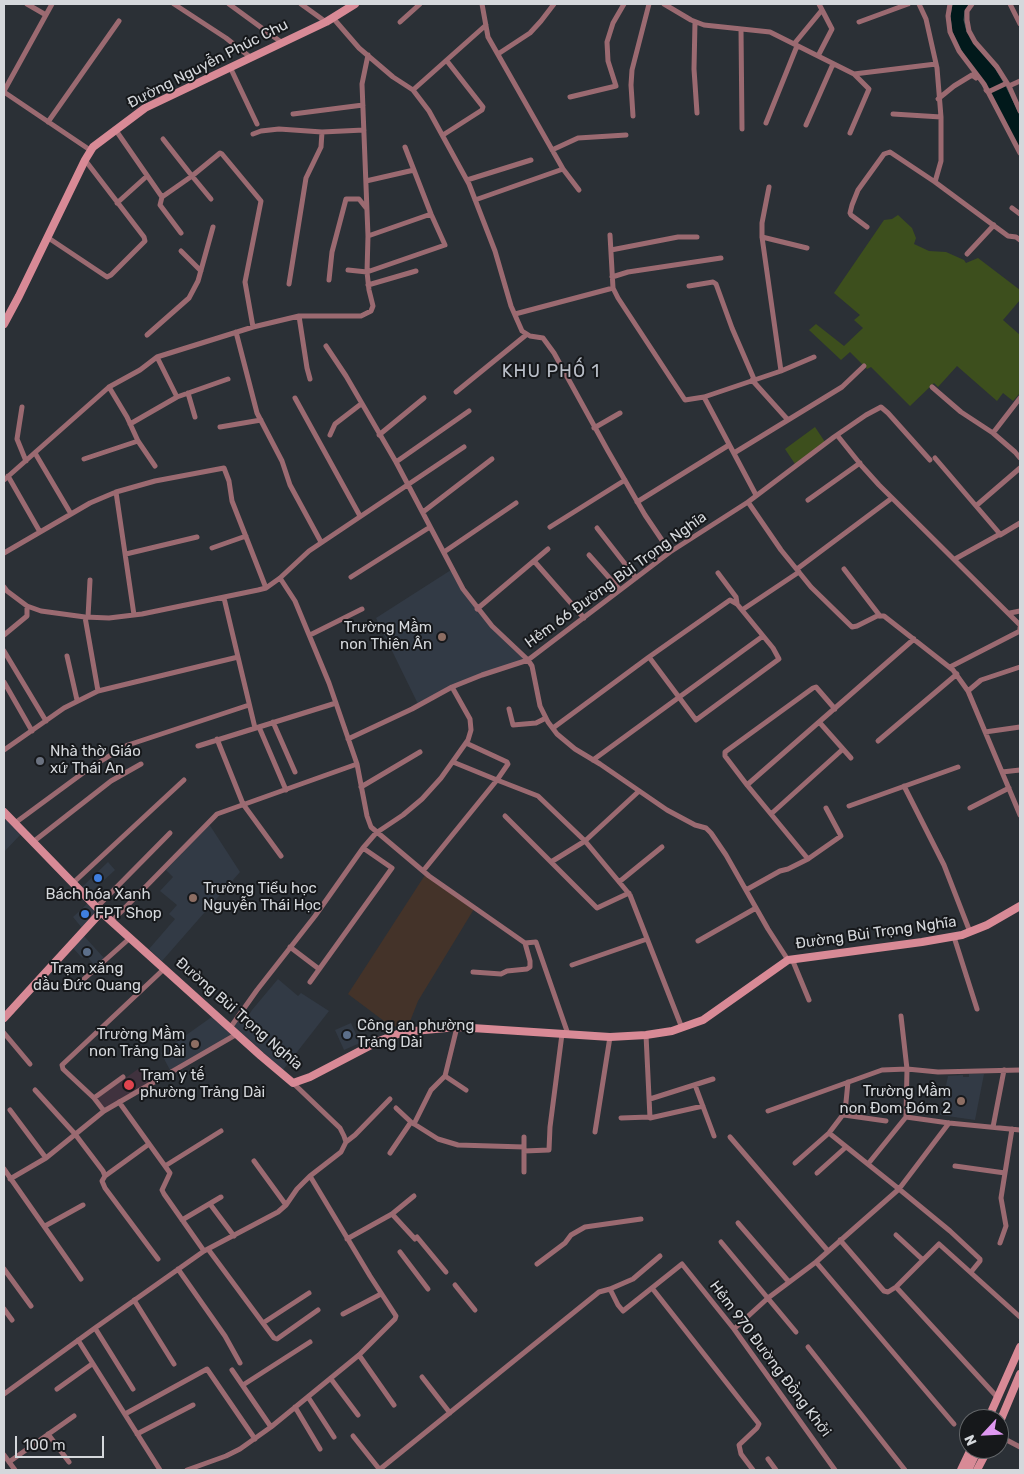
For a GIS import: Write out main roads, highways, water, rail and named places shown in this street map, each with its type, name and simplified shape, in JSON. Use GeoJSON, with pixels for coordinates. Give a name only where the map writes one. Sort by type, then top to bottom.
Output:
{"type":"FeatureCollection","features":[{"type":"Feature","properties":{"kind":"place","name":"Trường Mầm non Thiên Ân"},"geometry":{"type":"Point","coordinates":[442,637]}},
{"type":"Feature","properties":{"kind":"place","name":"Nhà thờ Giáo xứ Thái An"},"geometry":{"type":"Point","coordinates":[40,761]}},
{"type":"Feature","properties":{"kind":"place","name":"Bách hóa Xanh"},"geometry":{"type":"Point","coordinates":[98,878]}},
{"type":"Feature","properties":{"kind":"place","name":"Trường Tiểu học Nguyễn Thái Học"},"geometry":{"type":"Point","coordinates":[193,898]}},
{"type":"Feature","properties":{"kind":"place","name":"FPT Shop"},"geometry":{"type":"Point","coordinates":[85,914]}},
{"type":"Feature","properties":{"kind":"place","name":"Trạm xăng dầu Đức Quang"},"geometry":{"type":"Point","coordinates":[87,952]}},
{"type":"Feature","properties":{"kind":"place","name":"Công an phường Trảng Dài"},"geometry":{"type":"Point","coordinates":[347,1035]}},
{"type":"Feature","properties":{"kind":"place","name":"Trường Mầm non Trảng Dài"},"geometry":{"type":"Point","coordinates":[195,1044]}},
{"type":"Feature","properties":{"kind":"place","name":"Trạm y tế phường Trảng Dài"},"geometry":{"type":"Point","coordinates":[129,1085]}},
{"type":"Feature","properties":{"kind":"place","name":"Trường Mầm non Đom Đóm 2"},"geometry":{"type":"Point","coordinates":[961,1101]}},
{"type":"Feature","properties":{"kind":"district","name":"KHU PHỐ 1"},"geometry":{"type":"Point","coordinates":[551,372]}}]}
